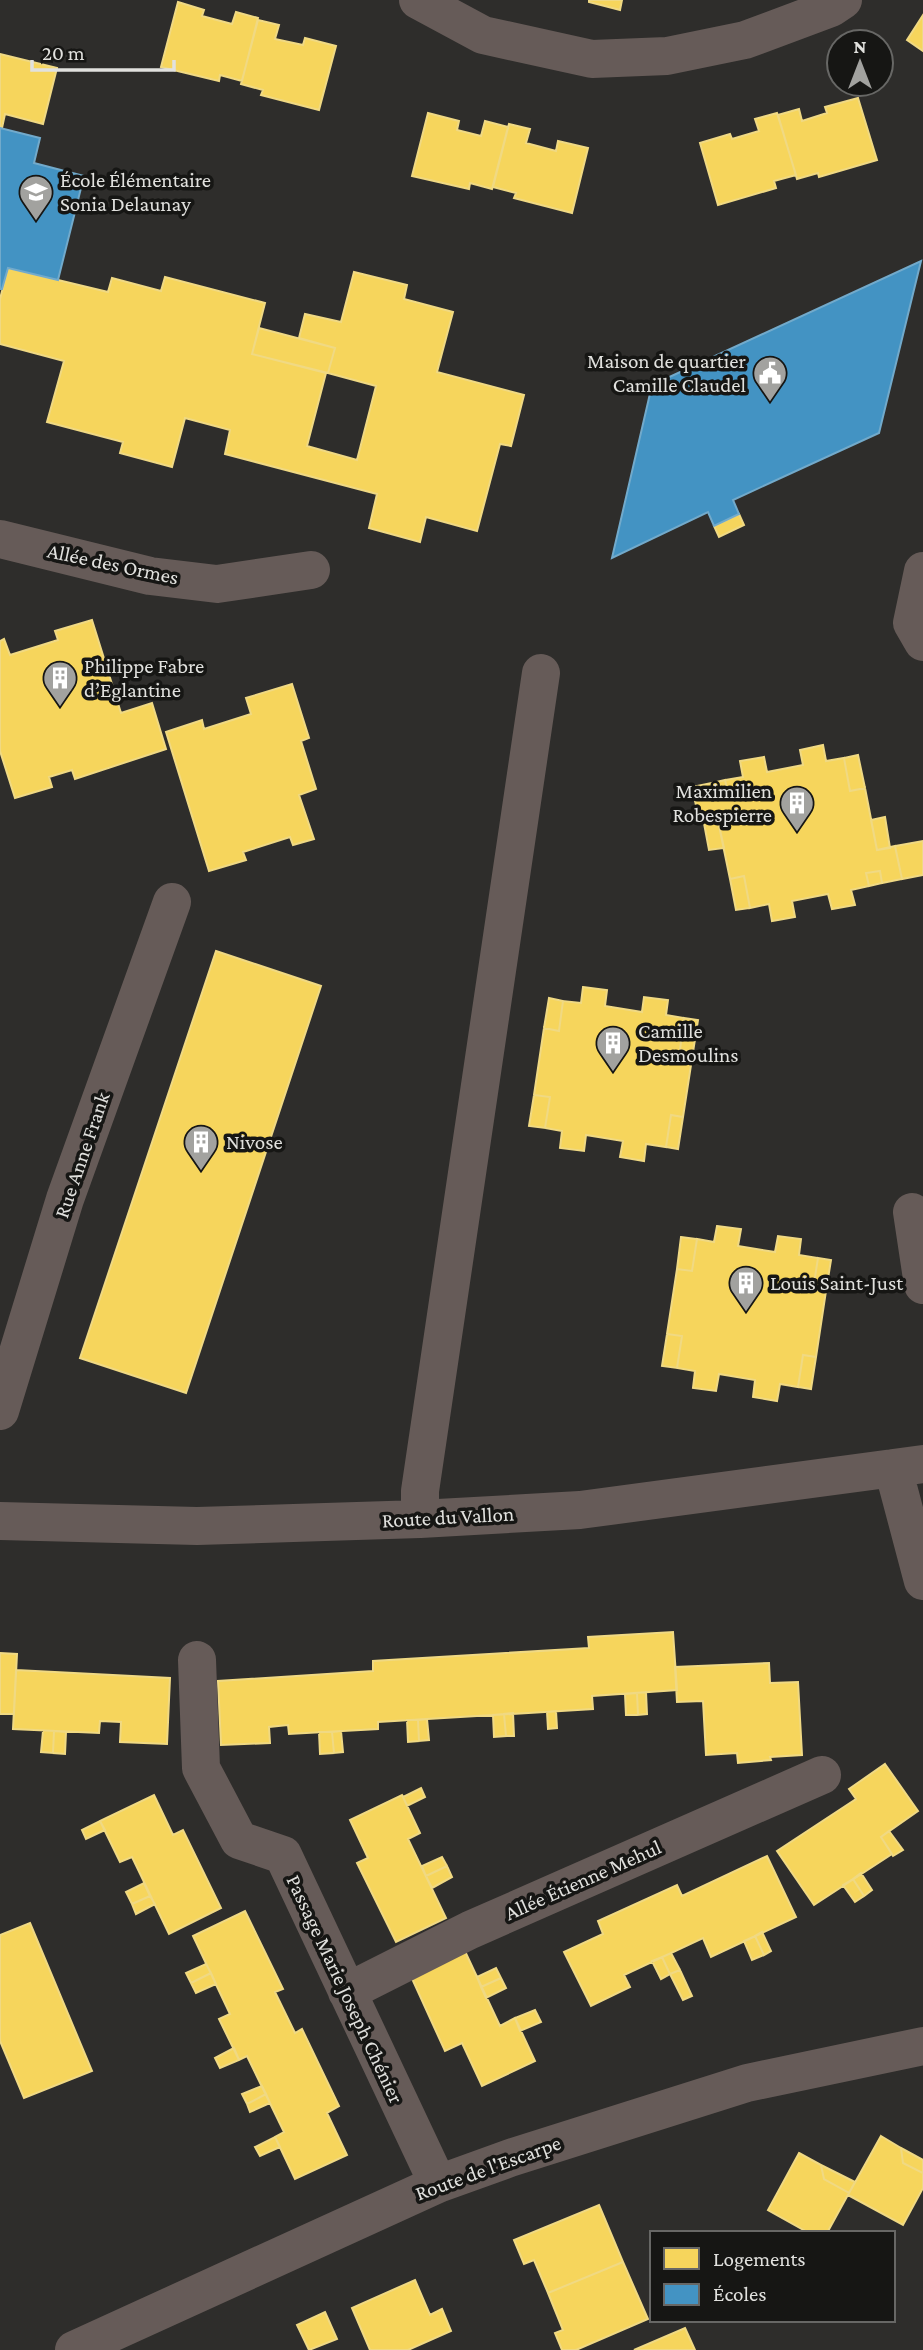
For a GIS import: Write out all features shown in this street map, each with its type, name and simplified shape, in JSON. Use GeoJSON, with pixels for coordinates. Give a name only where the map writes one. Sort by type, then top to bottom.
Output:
{"type":"FeatureCollection","features":[{"type":"Feature","properties":{"kind":"street"},"geometry":{"type":"LineString","coordinates":[[418,0],[483,35],[592,59],[667,56],[745,40],[831,8],[843,0]]}},
{"type":"Feature","properties":{"kind":"street","name":"Allée des Ormes"},"geometry":{"type":"LineString","coordinates":[[0,539],[150,576],[217,584],[311,570]]}},
{"type":"Feature","properties":{"kind":"street"},"geometry":{"type":"LineString","coordinates":[[918,632],[923,570]]}},
{"type":"Feature","properties":{"kind":"street"},"geometry":{"type":"LineString","coordinates":[[420,1519],[420,1491],[541,673]]}},
{"type":"Feature","properties":{"kind":"street","name":"Rue Anne Frank"},"geometry":{"type":"LineString","coordinates":[[0,1411],[65,1199],[172,902]]}},
{"type":"Feature","properties":{"kind":"street"},"geometry":{"type":"LineString","coordinates":[[912,1212],[923,1285]]}},
{"type":"Feature","properties":{"kind":"street"},"geometry":{"type":"LineString","coordinates":[[908,1466],[923,1581]]}},
{"type":"Feature","properties":{"kind":"street","name":"Route du Vallon"},"geometry":{"type":"LineString","coordinates":[[0,1521],[197,1527],[580,1510],[908,1466]]}},
{"type":"Feature","properties":{"kind":"street","name":"Passage Marie Joseph Chénier"},"geometry":{"type":"LineString","coordinates":[[197,1660],[201,1768],[239,1840],[283,1855],[438,2184]]}},
{"type":"Feature","properties":{"kind":"street","name":"Allée Étienne Mehul"},"geometry":{"type":"LineString","coordinates":[[347,1992],[470,1930],[822,1775]]}},
{"type":"Feature","properties":{"kind":"street","name":"Route de l'Escarpe"},"geometry":{"type":"LineString","coordinates":[[74,2350],[438,2184],[519,2155],[747,2083],[923,2046]]}},
{"type":"Feature","properties":{"kind":"building: Logements"},"geometry":{"type":"Polygon","coordinates":[[[589,0],[622,0],[620,10],[589,0]]]}},
{"type":"Feature","properties":{"kind":"building: Logements"},"geometry":{"type":"Polygon","coordinates":[[[178,2],[204,10],[202,16],[232,24],[236,12],[258,18],[242,81],[220,75],[219,81],[161,67],[178,2]]]}},
{"type":"Feature","properties":{"kind":"building: Logements"},"geometry":{"type":"Polygon","coordinates":[[[923,15],[923,51],[907,40],[923,15]]]}},
{"type":"Feature","properties":{"kind":"building: Logements"},"geometry":{"type":"Polygon","coordinates":[[[258,20],[279,25],[275,39],[303,45],[305,38],[336,46],[319,110],[261,95],[263,90],[241,84],[258,20]]]}},
{"type":"Feature","properties":{"kind":"building: Logements"},"geometry":{"type":"Polygon","coordinates":[[[0,54],[57,68],[43,124],[5,114],[0,128],[0,54]]]}},
{"type":"Feature","properties":{"kind":"building: Logements"},"geometry":{"type":"Polygon","coordinates":[[[858,98],[877,160],[819,177],[818,173],[797,179],[778,115],[799,109],[802,121],[827,113],[825,107],[858,98]]]}},
{"type":"Feature","properties":{"kind":"building: Logements"},"geometry":{"type":"Polygon","coordinates":[[[428,113],[459,121],[457,130],[481,136],[485,121],[508,127],[492,189],[470,183],[469,189],[412,176],[428,113]]]}},
{"type":"Feature","properties":{"kind":"building: Logements"},"geometry":{"type":"Polygon","coordinates":[[[777,113],[796,175],[774,181],[776,188],[718,205],[700,143],[730,134],[732,139],[759,131],[755,119],[777,113]]]}},
{"type":"Feature","properties":{"kind":"building: Logements"},"geometry":{"type":"Polygon","coordinates":[[[509,124],[530,129],[526,143],[556,151],[558,141],[588,148],[572,213],[514,198],[516,193],[493,187],[509,124]]]}},
{"type":"Feature","properties":{"kind":"building: Logements"},"geometry":{"type":"Polygon","coordinates":[[[8,268],[108,292],[112,278],[161,291],[165,277],[265,303],[252,354],[326,373],[307,446],[357,460],[376,386],[328,373],[335,348],[299,338],[305,314],[341,322],[354,272],[407,285],[404,299],[453,312],[437,372],[524,395],[511,446],[500,444],[477,531],[426,517],[420,542],[369,528],[377,494],[225,454],[230,430],[185,418],[172,467],[120,453],[123,442],[47,422],[64,361],[0,344],[0,299],[8,268]]]}},
{"type":"Feature","properties":{"kind":"building: Logements"},"geometry":{"type":"Polygon","coordinates":[[[259,328],[335,348],[328,373],[252,354],[259,328]]]}},
{"type":"Feature","properties":{"kind":"building: Logements"},"geometry":{"type":"Polygon","coordinates":[[[739,514],[744,525],[719,537],[714,526],[739,514]]]}},
{"type":"Feature","properties":{"kind":"building: Logements","name":"Philippe Fabre d’Eglantine"},"geometry":{"type":"Polygon","coordinates":[[[92,620],[121,713],[152,703],[166,749],[75,779],[72,770],[49,777],[52,787],[15,798],[0,751],[0,641],[4,639],[10,655],[58,640],[55,631],[92,620]]]}},
{"type":"Feature","properties":{"kind":"building: Logements"},"geometry":{"type":"Polygon","coordinates":[[[292,684],[309,738],[301,741],[316,789],[299,795],[314,839],[293,845],[290,837],[243,852],[246,860],[209,871],[166,732],[202,720],[204,729],[251,714],[246,698],[292,684]]]}},
{"type":"Feature","properties":{"kind":"building: Logements","name":"Maximilien Robespierre"},"geometry":{"type":"Polygon","coordinates":[[[823,745],[826,761],[844,758],[850,791],[865,788],[877,850],[895,846],[902,879],[882,883],[880,871],[866,873],[869,886],[851,890],[855,905],[832,909],[828,894],[792,901],[795,917],[772,921],[769,904],[750,908],[744,876],[730,879],[717,816],[699,819],[692,787],[712,783],[714,795],[728,793],[725,780],[743,777],[740,761],[764,757],[767,772],[803,765],[800,750],[823,745]]]}},
{"type":"Feature","properties":{"kind":"building: Logements"},"geometry":{"type":"Polygon","coordinates":[[[858,755],[865,788],[850,791],[844,758],[858,755]]]}},
{"type":"Feature","properties":{"kind":"building: Logements"},"geometry":{"type":"Polygon","coordinates":[[[725,780],[728,793],[714,795],[712,783],[725,780]]]}},
{"type":"Feature","properties":{"kind":"building: Logements"},"geometry":{"type":"Polygon","coordinates":[[[717,816],[724,848],[709,850],[703,818],[717,816]]]}},
{"type":"Feature","properties":{"kind":"building: Logements"},"geometry":{"type":"Polygon","coordinates":[[[885,817],[890,848],[877,850],[871,820],[885,817]]]}},
{"type":"Feature","properties":{"kind":"building: Logements"},"geometry":{"type":"Polygon","coordinates":[[[923,841],[923,875],[902,879],[895,846],[923,841]]]}},
{"type":"Feature","properties":{"kind":"building: Logements"},"geometry":{"type":"Polygon","coordinates":[[[880,871],[882,883],[869,886],[866,873],[880,871]]]}},
{"type":"Feature","properties":{"kind":"building: Logements"},"geometry":{"type":"Polygon","coordinates":[[[744,876],[750,908],[736,910],[730,879],[744,876]]]}},
{"type":"Feature","properties":{"kind":"building: Logements","name":"Nivose"},"geometry":{"type":"Polygon","coordinates":[[[216,951],[321,986],[186,1393],[80,1358],[216,951]]]}},
{"type":"Feature","properties":{"kind":"building: Logements","name":"Camille Desmoulins"},"geometry":{"type":"Polygon","coordinates":[[[583,987],[607,990],[605,1006],[642,1012],[644,997],[668,1000],[666,1015],[684,1018],[680,1050],[693,1052],[683,1117],[671,1115],[666,1147],[646,1144],[644,1161],[620,1157],[623,1141],[586,1135],[584,1151],[560,1148],[562,1131],[545,1128],[550,1097],[534,1095],[544,1028],[559,1031],[563,1001],[581,1003],[583,987]]]}},
{"type":"Feature","properties":{"kind":"building: Logements"},"geometry":{"type":"Polygon","coordinates":[[[549,998],[563,1001],[559,1031],[544,1028],[549,998]]]}},
{"type":"Feature","properties":{"kind":"building: Logements"},"geometry":{"type":"Polygon","coordinates":[[[684,1018],[698,1020],[693,1052],[680,1050],[684,1018]]]}},
{"type":"Feature","properties":{"kind":"building: Logements"},"geometry":{"type":"Polygon","coordinates":[[[534,1095],[550,1097],[545,1128],[529,1126],[534,1095]]]}},
{"type":"Feature","properties":{"kind":"building: Logements"},"geometry":{"type":"Polygon","coordinates":[[[671,1115],[683,1117],[678,1149],[666,1147],[671,1115]]]}},
{"type":"Feature","properties":{"kind":"building: Logements","name":"Louis Saint-Just"},"geometry":{"type":"Polygon","coordinates":[[[717,1226],[741,1229],[738,1246],[775,1252],[778,1236],[801,1239],[799,1255],[818,1258],[813,1290],[826,1291],[816,1357],[803,1355],[798,1387],[780,1384],[777,1401],[753,1397],[755,1380],[719,1374],[716,1391],[693,1388],[695,1371],[677,1368],[682,1336],[667,1334],[677,1269],[692,1271],[697,1239],[714,1242],[717,1226]]]}},
{"type":"Feature","properties":{"kind":"building: Logements"},"geometry":{"type":"Polygon","coordinates":[[[681,1237],[697,1239],[692,1271],[677,1269],[681,1237]]]}},
{"type":"Feature","properties":{"kind":"building: Logements"},"geometry":{"type":"Polygon","coordinates":[[[818,1258],[831,1260],[826,1291],[813,1290],[818,1258]]]}},
{"type":"Feature","properties":{"kind":"building: Logements"},"geometry":{"type":"Polygon","coordinates":[[[667,1334],[682,1336],[677,1368],[662,1366],[667,1334]]]}},
{"type":"Feature","properties":{"kind":"building: Logements"},"geometry":{"type":"Polygon","coordinates":[[[803,1355],[816,1357],[811,1389],[798,1387],[803,1355]]]}},
{"type":"Feature","properties":{"kind":"building: Logements"},"geometry":{"type":"Polygon","coordinates":[[[673,1632],[677,1690],[592,1696],[593,1709],[378,1722],[378,1729],[289,1734],[288,1725],[269,1727],[270,1743],[221,1745],[218,1681],[373,1671],[373,1661],[589,1648],[588,1637],[673,1632]]]}},
{"type":"Feature","properties":{"kind":"building: Logements"},"geometry":{"type":"Polygon","coordinates":[[[0,1653],[17,1654],[14,1714],[0,1714],[0,1653]]]}},
{"type":"Feature","properties":{"kind":"building: Logements"},"geometry":{"type":"Polygon","coordinates":[[[769,1663],[770,1683],[798,1682],[802,1755],[738,1763],[737,1753],[706,1755],[703,1701],[677,1702],[675,1667],[769,1663]]]}},
{"type":"Feature","properties":{"kind":"building: Logements"},"geometry":{"type":"Polygon","coordinates":[[[16,1670],[170,1678],[167,1744],[120,1742],[121,1722],[100,1721],[99,1733],[13,1729],[16,1670]]]}},
{"type":"Feature","properties":{"kind":"building: Logements"},"geometry":{"type":"Polygon","coordinates":[[[646,1692],[647,1714],[638,1715],[637,1693],[646,1692]]]}},
{"type":"Feature","properties":{"kind":"building: Logements"},"geometry":{"type":"Polygon","coordinates":[[[637,1693],[638,1715],[626,1715],[625,1694],[637,1693]]]}},
{"type":"Feature","properties":{"kind":"building: Logements"},"geometry":{"type":"Polygon","coordinates":[[[556,1711],[557,1728],[548,1729],[547,1712],[556,1711]]]}},
{"type":"Feature","properties":{"kind":"building: Logements"},"geometry":{"type":"Polygon","coordinates":[[[513,1713],[514,1736],[506,1736],[504,1714],[513,1713]]]}},
{"type":"Feature","properties":{"kind":"building: Logements"},"geometry":{"type":"Polygon","coordinates":[[[504,1714],[506,1736],[494,1737],[493,1715],[504,1714]]]}},
{"type":"Feature","properties":{"kind":"building: Logements"},"geometry":{"type":"Polygon","coordinates":[[[427,1719],[429,1740],[419,1741],[418,1720],[427,1719]]]}},
{"type":"Feature","properties":{"kind":"building: Logements"},"geometry":{"type":"Polygon","coordinates":[[[407,1720],[418,1720],[419,1741],[408,1742],[407,1720]]]}},
{"type":"Feature","properties":{"kind":"building: Logements"},"geometry":{"type":"Polygon","coordinates":[[[43,1731],[54,1731],[53,1753],[41,1752],[43,1731]]]}},
{"type":"Feature","properties":{"kind":"building: Logements"},"geometry":{"type":"Polygon","coordinates":[[[54,1731],[66,1732],[65,1754],[53,1753],[54,1731]]]}},
{"type":"Feature","properties":{"kind":"building: Logements"},"geometry":{"type":"Polygon","coordinates":[[[341,1731],[343,1752],[334,1753],[332,1732],[341,1731]]]}},
{"type":"Feature","properties":{"kind":"building: Logements"},"geometry":{"type":"Polygon","coordinates":[[[319,1732],[332,1732],[334,1753],[320,1754],[319,1732]]]}},
{"type":"Feature","properties":{"kind":"building: Logements"},"geometry":{"type":"Polygon","coordinates":[[[885,1764],[918,1811],[881,1837],[892,1854],[814,1905],[777,1851],[856,1799],[849,1789],[885,1764]]]}},
{"type":"Feature","properties":{"kind":"building: Logements"},"geometry":{"type":"Polygon","coordinates":[[[421,1788],[425,1797],[407,1806],[403,1797],[421,1788]]]}},
{"type":"Feature","properties":{"kind":"building: Logements"},"geometry":{"type":"Polygon","coordinates":[[[154,1795],[173,1835],[183,1830],[221,1908],[169,1934],[132,1857],[120,1862],[100,1821],[154,1795]]]}},
{"type":"Feature","properties":{"kind":"building: Logements"},"geometry":{"type":"Polygon","coordinates":[[[402,1795],[420,1833],[408,1839],[446,1918],[396,1942],[357,1863],[368,1858],[350,1820],[402,1795]]]}},
{"type":"Feature","properties":{"kind":"building: Logements"},"geometry":{"type":"Polygon","coordinates":[[[100,1821],[105,1830],[86,1839],[82,1830],[100,1821]]]}},
{"type":"Feature","properties":{"kind":"building: Logements"},"geometry":{"type":"Polygon","coordinates":[[[889,1831],[903,1850],[893,1856],[881,1837],[889,1831]]]}},
{"type":"Feature","properties":{"kind":"building: Logements"},"geometry":{"type":"Polygon","coordinates":[[[767,1856],[796,1917],[711,1957],[703,1938],[624,1975],[630,1987],[591,2006],[564,1952],[603,1934],[598,1921],[677,1885],[682,1896],[767,1856]]]}},
{"type":"Feature","properties":{"kind":"building: Logements"},"geometry":{"type":"Polygon","coordinates":[[[442,1857],[447,1866],[426,1876],[422,1866],[442,1857]]]}},
{"type":"Feature","properties":{"kind":"building: Logements"},"geometry":{"type":"Polygon","coordinates":[[[447,1866],[452,1877],[432,1888],[426,1876],[447,1866]]]}},
{"type":"Feature","properties":{"kind":"building: Logements"},"geometry":{"type":"Polygon","coordinates":[[[861,1873],[872,1890],[864,1896],[853,1879],[861,1873]]]}},
{"type":"Feature","properties":{"kind":"building: Logements"},"geometry":{"type":"Polygon","coordinates":[[[853,1879],[864,1896],[855,1902],[843,1885],[853,1879]]]}},
{"type":"Feature","properties":{"kind":"building: Logements"},"geometry":{"type":"Polygon","coordinates":[[[144,1883],[150,1896],[132,1904],[126,1892],[144,1883]]]}},
{"type":"Feature","properties":{"kind":"building: Logements"},"geometry":{"type":"Polygon","coordinates":[[[150,1896],[155,1904],[136,1914],[132,1904],[150,1896]]]}},
{"type":"Feature","properties":{"kind":"building: Logements"},"geometry":{"type":"Polygon","coordinates":[[[245,1911],[283,1989],[275,1992],[295,2033],[302,2029],[339,2106],[327,2113],[347,2155],[295,2179],[275,2137],[284,2132],[247,2056],[239,2060],[219,2019],[230,2014],[193,1936],[245,1911]]]}},
{"type":"Feature","properties":{"kind":"building: Logements"},"geometry":{"type":"Polygon","coordinates":[[[30,1923],[92,2071],[24,2098],[0,2041],[0,1935],[30,1923]]]}},
{"type":"Feature","properties":{"kind":"building: Logements"},"geometry":{"type":"Polygon","coordinates":[[[762,1932],[771,1951],[764,1955],[755,1936],[762,1932]]]}},
{"type":"Feature","properties":{"kind":"building: Logements"},"geometry":{"type":"Polygon","coordinates":[[[755,1936],[764,1955],[752,1960],[744,1941],[755,1936]]]}},
{"type":"Feature","properties":{"kind":"building: Logements"},"geometry":{"type":"Polygon","coordinates":[[[463,1947],[500,2026],[515,2018],[535,2061],[482,2086],[462,2043],[445,2051],[409,1972],[463,1947]]]}},
{"type":"Feature","properties":{"kind":"building: Logements"},"geometry":{"type":"Polygon","coordinates":[[[671,1953],[680,1970],[670,1974],[662,1957],[671,1953]]]}},
{"type":"Feature","properties":{"kind":"building: Logements"},"geometry":{"type":"Polygon","coordinates":[[[662,1957],[670,1974],[661,1979],[652,1961],[662,1957]]]}},
{"type":"Feature","properties":{"kind":"building: Logements"},"geometry":{"type":"Polygon","coordinates":[[[206,1964],[211,1973],[191,1983],[186,1973],[206,1964]]]}},
{"type":"Feature","properties":{"kind":"building: Logements"},"geometry":{"type":"Polygon","coordinates":[[[496,1968],[501,1978],[481,1987],[477,1977],[496,1968]]]}},
{"type":"Feature","properties":{"kind":"building: Logements"},"geometry":{"type":"Polygon","coordinates":[[[680,1970],[692,1996],[683,2000],[670,1974],[680,1970]]]}},
{"type":"Feature","properties":{"kind":"building: Logements"},"geometry":{"type":"Polygon","coordinates":[[[211,1973],[216,1984],[196,1993],[191,1983],[211,1973]]]}},
{"type":"Feature","properties":{"kind":"building: Logements"},"geometry":{"type":"Polygon","coordinates":[[[501,1978],[506,1988],[486,1998],[481,1987],[501,1978]]]}},
{"type":"Feature","properties":{"kind":"building: Logements"},"geometry":{"type":"Polygon","coordinates":[[[535,2010],[541,2022],[520,2031],[515,2018],[535,2010]]]}},
{"type":"Feature","properties":{"kind":"building: Logements"},"geometry":{"type":"Polygon","coordinates":[[[234,2048],[239,2060],[220,2068],[215,2058],[234,2048]]]}},
{"type":"Feature","properties":{"kind":"building: Logements"},"geometry":{"type":"Polygon","coordinates":[[[262,2086],[266,2094],[247,2104],[242,2094],[262,2086]]]}},
{"type":"Feature","properties":{"kind":"building: Logements"},"geometry":{"type":"Polygon","coordinates":[[[266,2094],[270,2103],[250,2112],[247,2104],[266,2094]]]}},
{"type":"Feature","properties":{"kind":"building: Logements"},"geometry":{"type":"Polygon","coordinates":[[[881,2136],[901,2148],[903,2163],[923,2173],[923,2188],[903,2225],[848,2195],[881,2136]]]}},
{"type":"Feature","properties":{"kind":"building: Logements"},"geometry":{"type":"Polygon","coordinates":[[[275,2137],[280,2147],[260,2156],[255,2147],[275,2137]]]}},
{"type":"Feature","properties":{"kind":"building: Logements"},"geometry":{"type":"Polygon","coordinates":[[[901,2148],[923,2160],[923,2173],[903,2163],[901,2148]]]}},
{"type":"Feature","properties":{"kind":"building: Logements"},"geometry":{"type":"Polygon","coordinates":[[[799,2153],[821,2165],[824,2179],[849,2193],[828,2231],[805,2231],[768,2210],[799,2153]]]}},
{"type":"Feature","properties":{"kind":"building: Logements"},"geometry":{"type":"Polygon","coordinates":[[[821,2165],[855,2182],[849,2193],[824,2179],[821,2165]]]}},
{"type":"Feature","properties":{"kind":"building: Logements"},"geometry":{"type":"Polygon","coordinates":[[[599,2205],[623,2262],[548,2293],[534,2260],[524,2264],[514,2240],[599,2205]]]}},
{"type":"Feature","properties":{"kind":"building: Logements"},"geometry":{"type":"Polygon","coordinates":[[[623,2262],[648,2319],[576,2350],[562,2350],[555,2333],[563,2330],[548,2293],[623,2262]]]}},
{"type":"Feature","properties":{"kind":"building: Logements"},"geometry":{"type":"Polygon","coordinates":[[[415,2280],[430,2315],[442,2309],[451,2331],[408,2350],[370,2350],[352,2308],[415,2280]]]}},
{"type":"Feature","properties":{"kind":"building: Logements"},"geometry":{"type":"Polygon","coordinates":[[[325,2312],[337,2339],[309,2350],[297,2325],[325,2312]]]}},
{"type":"Feature","properties":{"kind":"building: Logements"},"geometry":{"type":"Polygon","coordinates":[[[685,2328],[695,2350],[634,2350],[685,2328]]]}},
{"type":"Feature","properties":{"kind":"building: Écoles","name":"École Élémentaire Sonia Delaunay"},"geometry":{"type":"Polygon","coordinates":[[[0,128],[40,138],[34,163],[84,176],[58,280],[8,268],[0,289],[0,128]]]}},
{"type":"Feature","properties":{"kind":"building: Écoles"},"geometry":{"type":"Polygon","coordinates":[[[921,261],[879,433],[733,500],[739,514],[714,526],[708,512],[612,558],[652,385],[921,261]]]}},
{"type":"Feature","properties":{"kind":"place","name":"École Élémentaire Sonia Delaunay"},"geometry":{"type":"Point","coordinates":[36,222]}},
{"type":"Feature","properties":{"kind":"place","name":"Maison de quartier Camille Claudel"},"geometry":{"type":"Point","coordinates":[770,403]}},
{"type":"Feature","properties":{"kind":"place","name":"Philippe Fabre d’Eglantine"},"geometry":{"type":"Point","coordinates":[60,708]}},
{"type":"Feature","properties":{"kind":"place","name":"Maximilien Robespierre"},"geometry":{"type":"Point","coordinates":[797,833]}},
{"type":"Feature","properties":{"kind":"place","name":"Camille Desmoulins"},"geometry":{"type":"Point","coordinates":[613,1073]}},
{"type":"Feature","properties":{"kind":"place","name":"Nivose"},"geometry":{"type":"Point","coordinates":[201,1172]}},
{"type":"Feature","properties":{"kind":"place","name":"Louis Saint-Just"},"geometry":{"type":"Point","coordinates":[746,1313]}}]}
